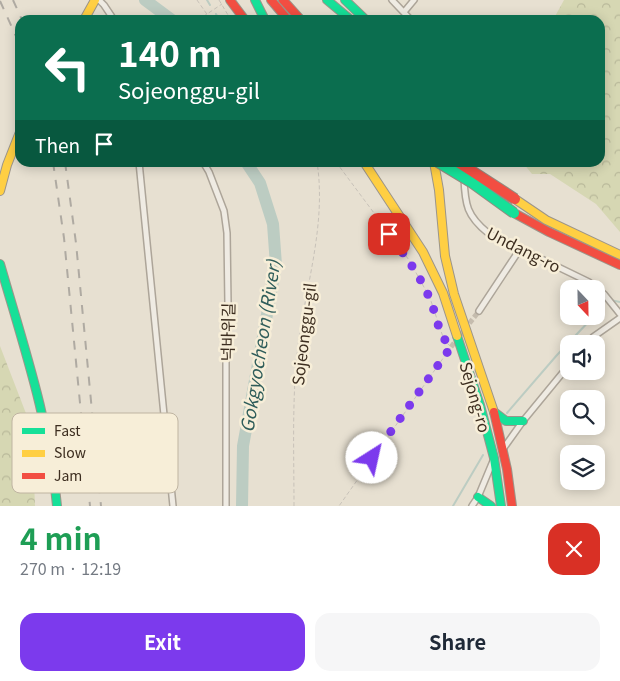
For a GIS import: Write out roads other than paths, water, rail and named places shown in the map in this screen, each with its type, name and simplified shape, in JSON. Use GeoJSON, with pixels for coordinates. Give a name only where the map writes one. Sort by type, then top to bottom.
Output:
{"type":"FeatureCollection","features":[{"type":"Feature","properties":{"kind":"main road"},"geometry":{"type":"LineString","coordinates":[[87,15],[96,0]]}},
{"type":"Feature","properties":{"kind":"main road"},"geometry":{"type":"LineString","coordinates":[[255,0],[262,15]]}},
{"type":"Feature","properties":{"kind":"main road"},"geometry":{"type":"LineString","coordinates":[[271,0],[284,15]]}},
{"type":"Feature","properties":{"kind":"main road"},"geometry":{"type":"LineString","coordinates":[[283,0],[296,15]]}},
{"type":"Feature","properties":{"kind":"main road"},"geometry":{"type":"LineString","coordinates":[[327,0],[345,15]]}},
{"type":"Feature","properties":{"kind":"main road"},"geometry":{"type":"LineString","coordinates":[[345,0],[361,15]]}},
{"type":"Feature","properties":{"kind":"main road"},"geometry":{"type":"LineString","coordinates":[[226,2],[240,15]]}},
{"type":"Feature","properties":{"kind":"main road"},"geometry":{"type":"LineString","coordinates":[[0,191],[15,145]]}},
{"type":"Feature","properties":{"kind":"main road"},"geometry":{"type":"LineString","coordinates":[[361,167],[393,206]]}},
{"type":"Feature","properties":{"kind":"main road","name":"Sejong-ro"},"geometry":{"type":"LineString","coordinates":[[367,167],[423,252],[443,293],[480,405],[494,458],[501,506]]}},
{"type":"Feature","properties":{"kind":"main road","name":"Sejong-ro"},"geometry":{"type":"LineString","coordinates":[[435,167],[445,256],[454,294],[494,412],[512,506]]}},
{"type":"Feature","properties":{"kind":"main road"},"geometry":{"type":"LineString","coordinates":[[446,167],[514,213],[549,232],[620,265]]}},
{"type":"Feature","properties":{"kind":"main road"},"geometry":{"type":"LineString","coordinates":[[466,167],[546,220],[620,255]]}},
{"type":"Feature","properties":{"kind":"main road"},"geometry":{"type":"LineString","coordinates":[[0,264],[42,413]]}},
{"type":"Feature","properties":{"kind":"main road"},"geometry":{"type":"LineString","coordinates":[[494,412],[506,421],[523,421]]}},
{"type":"Feature","properties":{"kind":"main road"},"geometry":{"type":"LineString","coordinates":[[56,493],[57,506]]}},
{"type":"Feature","properties":{"kind":"main road"},"geometry":{"type":"LineString","coordinates":[[478,496],[490,506]]}},
{"type":"Feature","properties":{"kind":"street"},"geometry":{"type":"LineString","coordinates":[[96,0],[104,5],[111,15]]}},
{"type":"Feature","properties":{"kind":"street"},"geometry":{"type":"LineString","coordinates":[[392,0],[407,15]]}},
{"type":"Feature","properties":{"kind":"street"},"geometry":{"type":"LineString","coordinates":[[404,12],[414,0]]}},
{"type":"Feature","properties":{"kind":"street"},"geometry":{"type":"LineString","coordinates":[[139,167],[164,413]]}},
{"type":"Feature","properties":{"kind":"street","name":"넉바위길"},"geometry":{"type":"LineString","coordinates":[[206,167],[224,212],[227,233],[226,506]]}},
{"type":"Feature","properties":{"kind":"street","name":"Undang-ro"},"geometry":{"type":"LineString","coordinates":[[463,167],[465,201],[475,222],[488,233],[589,282],[604,294],[620,314]]}},
{"type":"Feature","properties":{"kind":"street"},"geometry":{"type":"LineString","coordinates":[[478,311],[520,249]]}},
{"type":"Feature","properties":{"kind":"street"},"geometry":{"type":"LineString","coordinates":[[596,335],[620,318]]}},
{"type":"Feature","properties":{"kind":"street"},"geometry":{"type":"LineString","coordinates":[[472,506],[494,458],[560,376]]}},
{"type":"Feature","properties":{"kind":"street"},"geometry":{"type":"LineString","coordinates":[[172,493],[173,506]]}},
{"type":"Feature","properties":{"kind":"waterway","name":"Gokgyocheon (River)"},"geometry":{"type":"LineString","coordinates":[[145,0],[165,15]]}},
{"type":"Feature","properties":{"kind":"waterway"},"geometry":{"type":"LineString","coordinates":[[207,0],[210,5]]}},
{"type":"Feature","properties":{"kind":"waterway","name":"Gokgyocheon (River)"},"geometry":{"type":"LineString","coordinates":[[242,506],[243,446],[276,265],[273,224],[260,183],[249,167]]}},
{"type":"Feature","properties":{"kind":"waterway"},"geometry":{"type":"LineString","coordinates":[[610,300],[620,302]]}},
{"type":"Feature","properties":{"kind":"waterway"},"geometry":{"type":"LineString","coordinates":[[507,413],[585,325]]}},
{"type":"Feature","properties":{"kind":"waterway"},"geometry":{"type":"LineString","coordinates":[[453,506],[483,455]]}},
{"type":"Feature","properties":{"kind":"tunnel"},"geometry":{"type":"LineString","coordinates":[[451,347],[479,311]]}},
{"type":"Feature","properties":{"kind":"railway"},"geometry":{"type":"LineString","coordinates":[[13,0],[20,15]]}},
{"type":"Feature","properties":{"kind":"railway"},"geometry":{"type":"LineString","coordinates":[[0,1],[15,34]]}},
{"type":"Feature","properties":{"kind":"railway"},"geometry":{"type":"LineString","coordinates":[[54,167],[64,238],[81,413]]}},
{"type":"Feature","properties":{"kind":"railway"},"geometry":{"type":"LineString","coordinates":[[66,167],[76,243],[92,413]]}},
{"type":"Feature","properties":{"kind":"railway"},"geometry":{"type":"LineString","coordinates":[[89,493],[90,506]]}},
{"type":"Feature","properties":{"kind":"railway"},"geometry":{"type":"LineString","coordinates":[[100,493],[101,506]]}}]}
